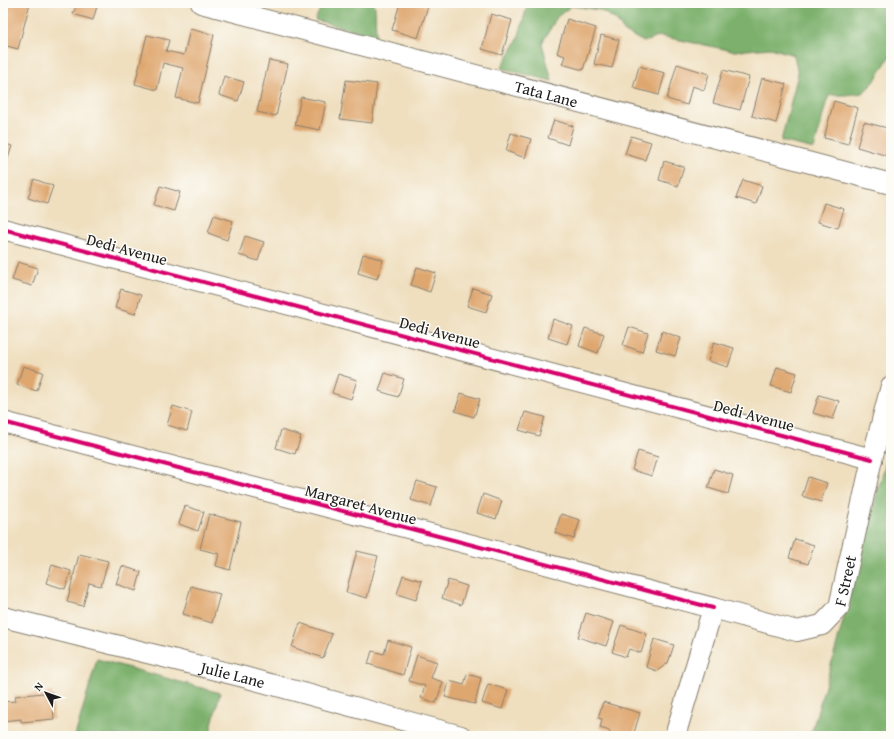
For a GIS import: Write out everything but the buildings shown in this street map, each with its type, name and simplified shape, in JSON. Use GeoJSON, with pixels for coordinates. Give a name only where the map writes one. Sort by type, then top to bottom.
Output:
{"type":"FeatureCollection","features":[{"type":"Feature","properties":{"kind":"street","name":"Tata Lane"},"geometry":{"type":"LineString","coordinates":[[201,3],[891,184]]}},
{"type":"Feature","properties":{"kind":"street","name":"Dedi Avenue"},"geometry":{"type":"LineString","coordinates":[[3,229],[872,459]]}},
{"type":"Feature","properties":{"kind":"street","name":"F Street"},"geometry":{"type":"LineString","coordinates":[[713,608],[797,631],[822,625],[839,607],[872,459],[891,386]]}},
{"type":"Feature","properties":{"kind":"street","name":"Margaret Avenue"},"geometry":{"type":"LineString","coordinates":[[3,422],[713,608]]}},
{"type":"Feature","properties":{"kind":"street"},"geometry":{"type":"LineString","coordinates":[[675,736],[713,608]]}},
{"type":"Feature","properties":{"kind":"street","name":"Julie Lane"},"geometry":{"type":"LineString","coordinates":[[3,617],[244,677],[461,736]]}},
{"type":"Feature","properties":{"kind":"green space"},"geometry":{"type":"Polygon","coordinates":[[[323,3],[373,3],[375,7],[376,36],[315,20],[323,3]]]}},
{"type":"Feature","properties":{"kind":"green space"},"geometry":{"type":"Polygon","coordinates":[[[528,3],[891,3],[891,54],[874,82],[863,93],[830,95],[827,100],[814,149],[781,141],[798,74],[794,55],[771,48],[734,51],[660,36],[644,42],[625,32],[616,20],[600,10],[571,6],[557,17],[542,43],[552,81],[501,68],[518,39],[528,3]]]}},
{"type":"Feature","properties":{"kind":"green space"},"geometry":{"type":"Polygon","coordinates":[[[891,442],[891,736],[803,736],[812,731],[891,442]]]}},
{"type":"Feature","properties":{"kind":"green space"},"geometry":{"type":"Polygon","coordinates":[[[97,659],[220,693],[209,736],[75,736],[97,659]]]}},
{"type":"Feature","properties":{"kind":"cycle path"},"geometry":{"type":"LineString","coordinates":[[3,229],[872,459]]}},
{"type":"Feature","properties":{"kind":"cycle path"},"geometry":{"type":"LineString","coordinates":[[3,422],[713,608]]}}]}
